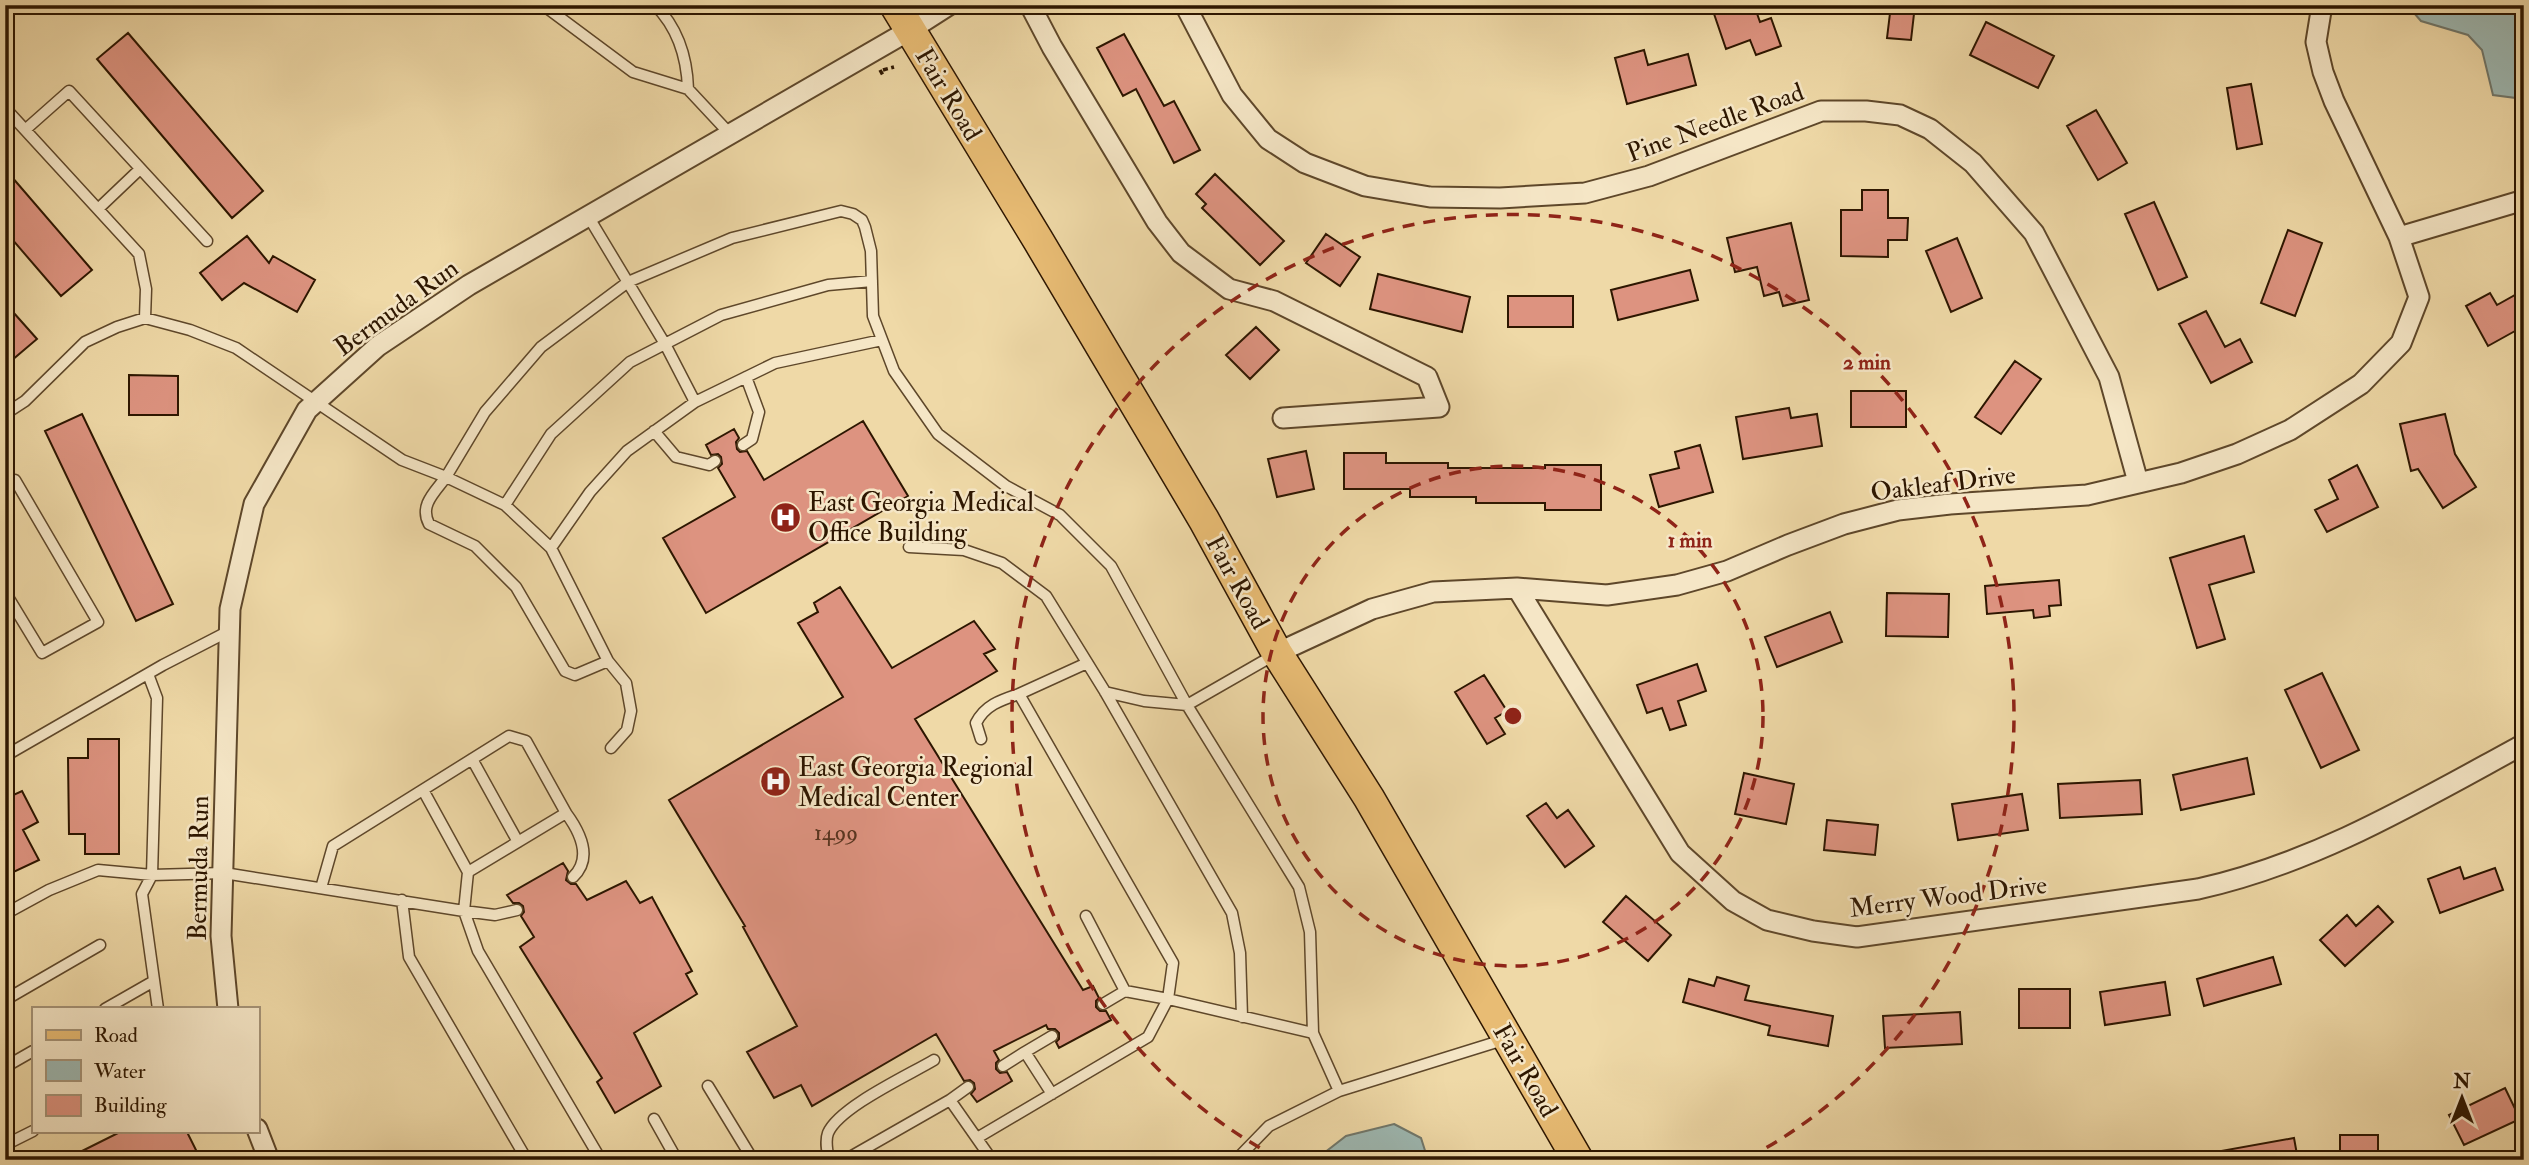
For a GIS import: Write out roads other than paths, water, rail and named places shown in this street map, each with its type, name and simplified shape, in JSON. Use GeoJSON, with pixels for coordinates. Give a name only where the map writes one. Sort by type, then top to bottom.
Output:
{"type":"FeatureCollection","features":[{"type":"Feature","properties":{"kind":"main road","name":"Fair Road"},"geometry":{"type":"LineString","coordinates":[[902,18],[1190,497],[1278,653],[1369,798],[1578,1160]]}},
{"type":"Feature","properties":{"kind":"main road"},"geometry":{"type":"LineString","coordinates":[[1556,1123],[1557,1160]]}},
{"type":"Feature","properties":{"kind":"street","name":"Bermuda Run"},"geometry":{"type":"LineString","coordinates":[[228,1007],[221,936],[230,609],[254,504],[307,410],[378,346],[469,285],[730,134],[902,18],[949,5]]}},
{"type":"Feature","properties":{"kind":"street"},"geometry":{"type":"LineString","coordinates":[[1030,5],[1052,47],[1157,222],[1181,253],[1229,289],[1274,301],[1427,377],[1439,407],[1283,418]]}},
{"type":"Feature","properties":{"kind":"street","name":"Pine Needle Road"},"geometry":{"type":"LineString","coordinates":[[1185,5],[1232,95],[1268,139],[1305,163],[1365,186],[1430,197],[1500,198],[1585,192],[1649,176],[1821,111],[1866,111],[1900,115],[1930,129],[1973,163],[2034,233],[2109,377],[2138,482]]}},
{"type":"Feature","properties":{"kind":"street","name":"Oakleaf Drive"},"geometry":{"type":"LineString","coordinates":[[1278,653],[1372,610],[1433,592],[1517,588],[1607,595],[1677,586],[1727,571],[1844,524],[1898,510],[2087,495],[2181,473],[2290,430],[2361,384],[2401,343],[2419,297],[2399,237],[2334,101],[2323,72],[2316,41],[2321,11],[2325,5]]}},
{"type":"Feature","properties":{"kind":"street"},"geometry":{"type":"LineString","coordinates":[[2399,237],[2524,200]]}},
{"type":"Feature","properties":{"kind":"street","name":"Merry Wood Drive"},"geometry":{"type":"LineString","coordinates":[[1517,588],[1680,853],[1733,901],[1768,920],[1813,931],[1857,937],[2171,893],[2229,882],[2259,873],[2375,826],[2524,744]]}},
{"type":"Feature","properties":{"kind":"street"},"geometry":{"type":"LineString","coordinates":[[259,1134],[270,1160]]}},
{"type":"Feature","properties":{"kind":"lane"},"geometry":{"type":"LineString","coordinates":[[543,5],[633,72],[688,89],[730,134]]}},
{"type":"Feature","properties":{"kind":"lane"},"geometry":{"type":"LineString","coordinates":[[655,5],[670,20],[687,62],[688,89]]}},
{"type":"Feature","properties":{"kind":"lane"},"geometry":{"type":"LineString","coordinates":[[25,130],[69,91],[206,241]]}},
{"type":"Feature","properties":{"kind":"lane"},"geometry":{"type":"LineString","coordinates":[[5,108],[139,254],[146,289],[145,318]]}},
{"type":"Feature","properties":{"kind":"lane"},"geometry":{"type":"LineString","coordinates":[[98,209],[140,169]]}},
{"type":"Feature","properties":{"kind":"lane"},"geometry":{"type":"LineString","coordinates":[[608,661],[580,674],[565,671],[516,587],[474,546],[429,524],[426,503],[446,477],[485,412],[541,347],[628,282],[732,238],[841,211],[853,214],[862,220],[872,250],[873,316],[894,371],[938,435],[1006,486],[1060,515],[1111,566],[1187,705],[1299,887],[1310,932],[1313,1033],[1339,1091]]}},
{"type":"Feature","properties":{"kind":"lane"},"geometry":{"type":"LineString","coordinates":[[588,216],[665,344],[695,401]]}},
{"type":"Feature","properties":{"kind":"lane"},"geometry":{"type":"LineString","coordinates":[[505,505],[551,434],[630,362],[721,315],[828,285],[872,281]]}},
{"type":"Feature","properties":{"kind":"lane"},"geometry":{"type":"LineString","coordinates":[[5,414],[26,401],[85,342],[145,318],[190,330],[236,348],[402,460],[505,505],[551,548],[608,661],[626,683],[631,711],[627,730],[611,748]]}},
{"type":"Feature","properties":{"kind":"lane"},"geometry":{"type":"LineString","coordinates":[[551,548],[590,492],[627,452],[695,401],[775,363],[882,340]]}},
{"type":"Feature","properties":{"kind":"lane"},"geometry":{"type":"LineString","coordinates":[[743,444],[752,439],[759,412],[746,377]]}},
{"type":"Feature","properties":{"kind":"lane"},"geometry":{"type":"LineString","coordinates":[[654,431],[676,457],[709,465],[715,461]]}},
{"type":"Feature","properties":{"kind":"lane"},"geometry":{"type":"LineString","coordinates":[[5,486],[15,480],[98,622],[42,653],[5,592]]}},
{"type":"Feature","properties":{"kind":"lane"},"geometry":{"type":"LineString","coordinates":[[909,547],[964,550],[1002,563],[1046,596],[1105,692],[1232,913],[1240,953],[1242,1017]]}},
{"type":"Feature","properties":{"kind":"lane"},"geometry":{"type":"LineString","coordinates":[[5,756],[229,631]]}},
{"type":"Feature","properties":{"kind":"lane"},"geometry":{"type":"LineString","coordinates":[[1105,692],[1143,701],[1187,705],[1278,653]]}},
{"type":"Feature","properties":{"kind":"lane"},"geometry":{"type":"LineString","coordinates":[[981,738],[976,723],[979,717],[998,701],[1087,663]]}},
{"type":"Feature","properties":{"kind":"lane"},"geometry":{"type":"LineString","coordinates":[[148,674],[157,698],[152,875],[142,894],[158,1007]]}},
{"type":"Feature","properties":{"kind":"lane"},"geometry":{"type":"LineString","coordinates":[[977,1138],[1148,1037],[1168,999],[1173,963],[1019,694]]}},
{"type":"Feature","properties":{"kind":"lane"},"geometry":{"type":"LineString","coordinates":[[321,888],[332,846],[509,736],[526,741],[582,837],[583,864],[573,877]]}},
{"type":"Feature","properties":{"kind":"lane"},"geometry":{"type":"LineString","coordinates":[[472,759],[518,842]]}},
{"type":"Feature","properties":{"kind":"lane"},"geometry":{"type":"LineString","coordinates":[[423,790],[468,872],[464,911],[478,951],[601,1160]]}},
{"type":"Feature","properties":{"kind":"lane"},"geometry":{"type":"LineString","coordinates":[[468,872],[566,813]]}},
{"type":"Feature","properties":{"kind":"lane"},"geometry":{"type":"LineString","coordinates":[[5,914],[49,890],[98,870],[152,875],[224,873],[495,915],[517,910]]}},
{"type":"Feature","properties":{"kind":"lane"},"geometry":{"type":"LineString","coordinates":[[402,900],[409,957],[527,1160]]}},
{"type":"Feature","properties":{"kind":"lane"},"geometry":{"type":"LineString","coordinates":[[1086,916],[1125,991]]}},
{"type":"Feature","properties":{"kind":"lane"},"geometry":{"type":"LineString","coordinates":[[5,1000],[100,946]]}},
{"type":"Feature","properties":{"kind":"lane"},"geometry":{"type":"LineString","coordinates":[[109,1007],[154,981]]}},
{"type":"Feature","properties":{"kind":"lane"},"geometry":{"type":"LineString","coordinates":[[1103,1004],[1125,991],[1313,1033]]}},
{"type":"Feature","properties":{"kind":"lane"},"geometry":{"type":"LineString","coordinates":[[1003,1066],[1052,1036]]}},
{"type":"Feature","properties":{"kind":"lane"},"geometry":{"type":"LineString","coordinates":[[1236,1160],[1269,1126],[1339,1091],[1508,1038]]}},
{"type":"Feature","properties":{"kind":"lane"},"geometry":{"type":"LineString","coordinates":[[5,1067],[32,1052]]}},
{"type":"Feature","properties":{"kind":"lane"},"geometry":{"type":"LineString","coordinates":[[1026,1052],[1052,1094]]}},
{"type":"Feature","properties":{"kind":"lane"},"geometry":{"type":"LineString","coordinates":[[829,1160],[826,1149],[828,1134],[838,1119],[857,1104],[934,1060]]}},
{"type":"Feature","properties":{"kind":"lane"},"geometry":{"type":"LineString","coordinates":[[708,1086],[753,1160]]}},
{"type":"Feature","properties":{"kind":"lane"},"geometry":{"type":"LineString","coordinates":[[845,1160],[968,1087]]}},
{"type":"Feature","properties":{"kind":"lane"},"geometry":{"type":"LineString","coordinates":[[950,1100],[992,1160]]}},
{"type":"Feature","properties":{"kind":"lane"},"geometry":{"type":"LineString","coordinates":[[653,1119],[677,1160]]}},
{"type":"Feature","properties":{"kind":"lane"},"geometry":{"type":"LineString","coordinates":[[5,1145],[32,1132]]}},
{"type":"Feature","properties":{"kind":"water"},"geometry":{"type":"Polygon","coordinates":[[[2407,5],[2524,5],[2524,99],[2493,95],[2482,50],[2468,35],[2421,21],[2407,5]]]}},
{"type":"Feature","properties":{"kind":"water"},"geometry":{"type":"Polygon","coordinates":[[[1394,1124],[1421,1138],[1428,1160],[1315,1160],[1346,1136],[1394,1124]]]}},
{"type":"Feature","properties":{"kind":"place","name":"East Georgia Medical Office Building"},"geometry":{"type":"Point","coordinates":[785,517]}},
{"type":"Feature","properties":{"kind":"place","name":"East Georgia Regional Medical Center"},"geometry":{"type":"Point","coordinates":[775,782]}}]}
